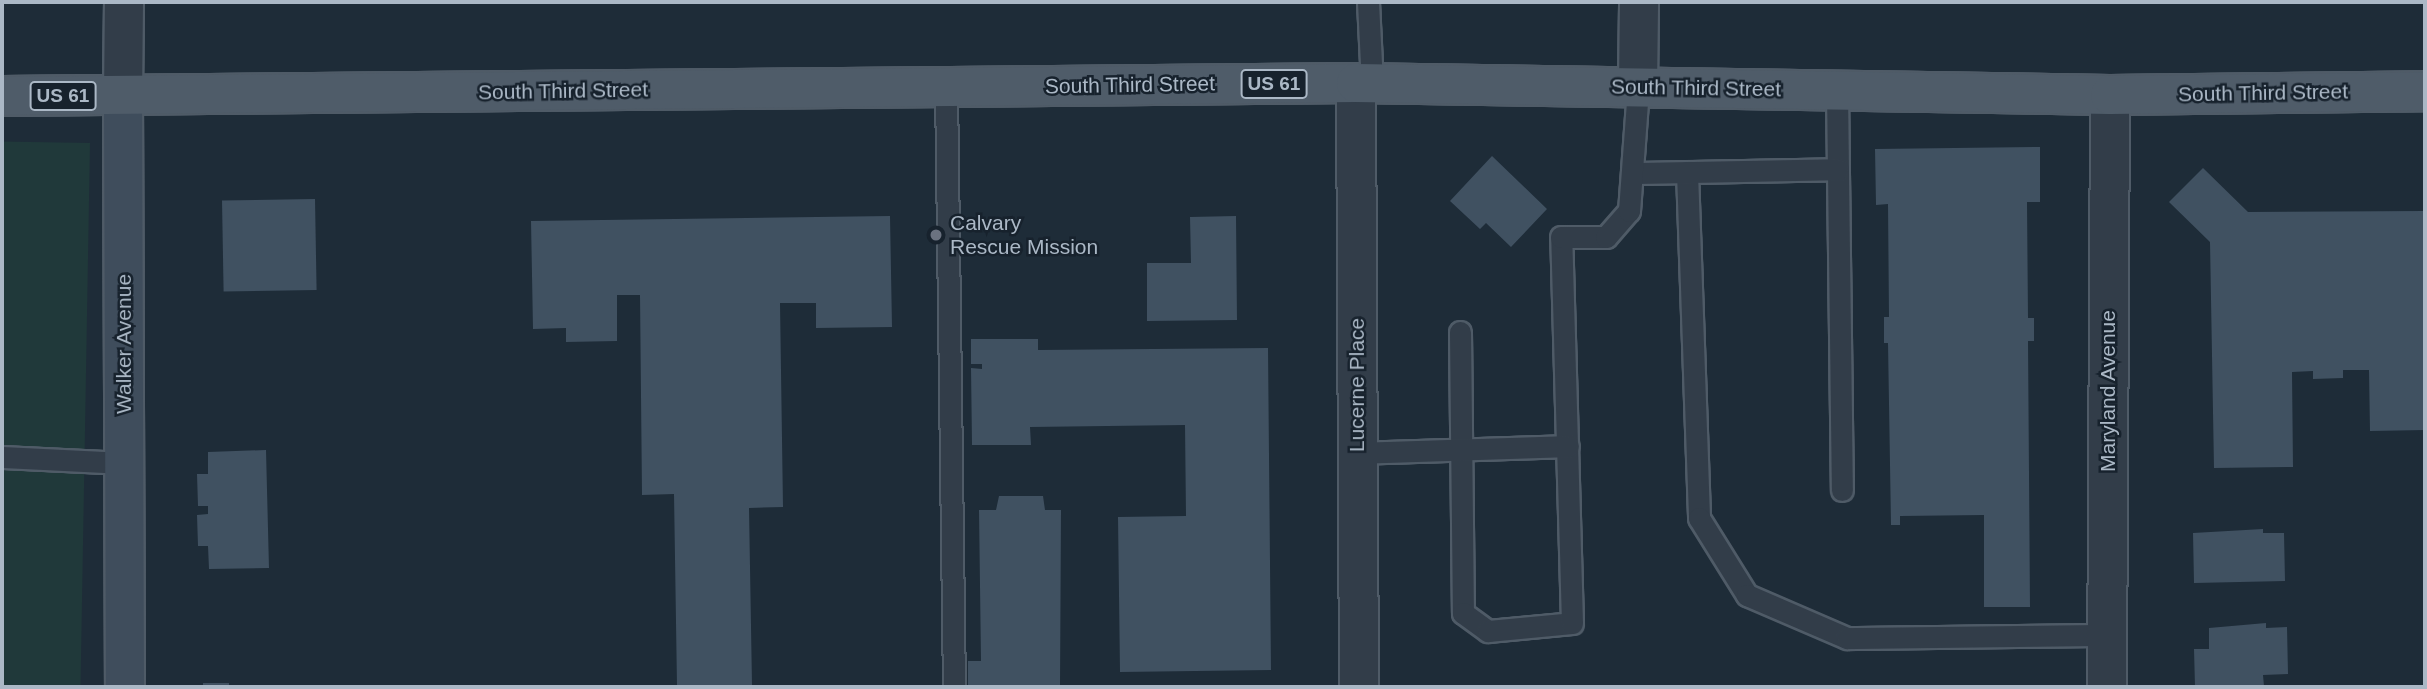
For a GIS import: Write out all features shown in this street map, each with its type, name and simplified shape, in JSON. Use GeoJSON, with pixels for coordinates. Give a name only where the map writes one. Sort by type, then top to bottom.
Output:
{"type":"FeatureCollection","features":[{"type":"Feature","properties":{"kind":"main road","name":"South Third Street"},"geometry":{"type":"LineString","coordinates":[[2,96],[1364,83],[2110,95],[2425,91]]}},
{"type":"Feature","properties":{"kind":"street","name":"Walker Avenue"},"geometry":{"type":"LineString","coordinates":[[124,2],[125,687]]}},
{"type":"Feature","properties":{"kind":"street"},"geometry":{"type":"LineString","coordinates":[[1638,87],[1639,2]]}},
{"type":"Feature","properties":{"kind":"street","name":"Lucerne Place"},"geometry":{"type":"LineString","coordinates":[[1359,687],[1358,453],[1364,83]]}},
{"type":"Feature","properties":{"kind":"street","name":"Maryland Avenue"},"geometry":{"type":"LineString","coordinates":[[2107,687],[2110,95]]}},
{"type":"Feature","properties":{"kind":"lane"},"geometry":{"type":"LineString","coordinates":[[1364,83],[1368,2]]}},
{"type":"Feature","properties":{"kind":"lane"},"geometry":{"type":"LineString","coordinates":[[946,87],[954,687]]}},
{"type":"Feature","properties":{"kind":"lane"},"geometry":{"type":"LineString","coordinates":[[1460,332],[1463,613],[1488,631],[1572,623],[1561,237],[1606,237],[1629,211],[1635,173],[1638,87]]}},
{"type":"Feature","properties":{"kind":"lane"},"geometry":{"type":"LineString","coordinates":[[1837,90],[1842,490]]}},
{"type":"Feature","properties":{"kind":"lane"},"geometry":{"type":"LineString","coordinates":[[1635,173],[1838,169]]}},
{"type":"Feature","properties":{"kind":"lane"},"geometry":{"type":"LineString","coordinates":[[1687,172],[1699,518],[1747,595],[1847,638],[2107,635]]}},
{"type":"Feature","properties":{"kind":"lane"},"geometry":{"type":"LineString","coordinates":[[1358,453],[1462,452],[1568,446]]}},
{"type":"Feature","properties":{"kind":"lane"},"geometry":{"type":"LineString","coordinates":[[2,457],[124,463]]}},
{"type":"Feature","properties":{"kind":"green space"},"geometry":{"type":"Polygon","coordinates":[[[2,141],[90,143],[81,687],[2,686],[2,141]]]}},
{"type":"Feature","properties":{"kind":"building"},"geometry":{"type":"Polygon","coordinates":[[[2040,147],[2040,202],[2027,202],[2028,318],[2034,318],[2034,341],[2028,341],[2030,607],[1984,607],[1984,515],[1900,516],[1900,525],[1891,525],[1888,343],[1884,343],[1884,317],[1889,317],[1888,204],[1876,205],[1875,149],[2040,147]]]}},
{"type":"Feature","properties":{"kind":"building"},"geometry":{"type":"Polygon","coordinates":[[[1492,156],[1547,209],[1511,247],[1486,223],[1480,229],[1450,201],[1492,156]]]}},
{"type":"Feature","properties":{"kind":"building"},"geometry":{"type":"Polygon","coordinates":[[[2203,168],[2248,212],[2425,211],[2425,430],[2370,431],[2369,370],[2343,370],[2343,378],[2313,379],[2313,371],[2292,372],[2293,467],[2214,468],[2210,242],[2169,202],[2203,168]]]}},
{"type":"Feature","properties":{"kind":"building"},"geometry":{"type":"Polygon","coordinates":[[[315,199],[317,290],[224,292],[222,201],[315,199]]]}},
{"type":"Feature","properties":{"kind":"building"},"geometry":{"type":"Polygon","coordinates":[[[890,216],[892,327],[816,328],[816,303],[780,303],[783,507],[749,508],[752,685],[677,686],[674,494],[642,495],[640,295],[617,295],[617,341],[566,342],[566,328],[533,329],[531,221],[890,216]]]}},
{"type":"Feature","properties":{"kind":"building"},"geometry":{"type":"Polygon","coordinates":[[[1236,216],[1237,320],[1147,321],[1147,263],[1191,263],[1190,217],[1236,216]]]}},
{"type":"Feature","properties":{"kind":"building"},"geometry":{"type":"Polygon","coordinates":[[[971,339],[1038,339],[1038,350],[1268,348],[1271,670],[1120,672],[1118,517],[1186,516],[1185,425],[1030,427],[1031,445],[972,445],[971,368],[982,369],[982,364],[971,364],[971,339]]]}},
{"type":"Feature","properties":{"kind":"building"},"geometry":{"type":"Polygon","coordinates":[[[266,450],[269,568],[209,569],[208,546],[198,546],[197,515],[208,514],[208,506],[198,506],[197,474],[208,474],[208,452],[266,450]]]}},
{"type":"Feature","properties":{"kind":"building"},"geometry":{"type":"Polygon","coordinates":[[[999,496],[1043,496],[1045,510],[1061,510],[1060,687],[968,687],[968,661],[981,661],[979,510],[996,510],[999,496]]]}},
{"type":"Feature","properties":{"kind":"building"},"geometry":{"type":"Polygon","coordinates":[[[2263,529],[2263,533],[2284,533],[2285,581],[2194,583],[2193,533],[2263,529]]]}},
{"type":"Feature","properties":{"kind":"building"},"geometry":{"type":"Polygon","coordinates":[[[2266,623],[2266,628],[2287,627],[2288,674],[2263,675],[2264,686],[2195,687],[2194,649],[2209,649],[2209,628],[2266,623]]]}},
{"type":"Feature","properties":{"kind":"building"},"geometry":{"type":"Polygon","coordinates":[[[203,683],[229,683],[229,687],[203,687],[203,683]]]}},
{"type":"Feature","properties":{"kind":"place","name":"Calvary Rescue Mission"},"geometry":{"type":"Point","coordinates":[936,235]}}]}
